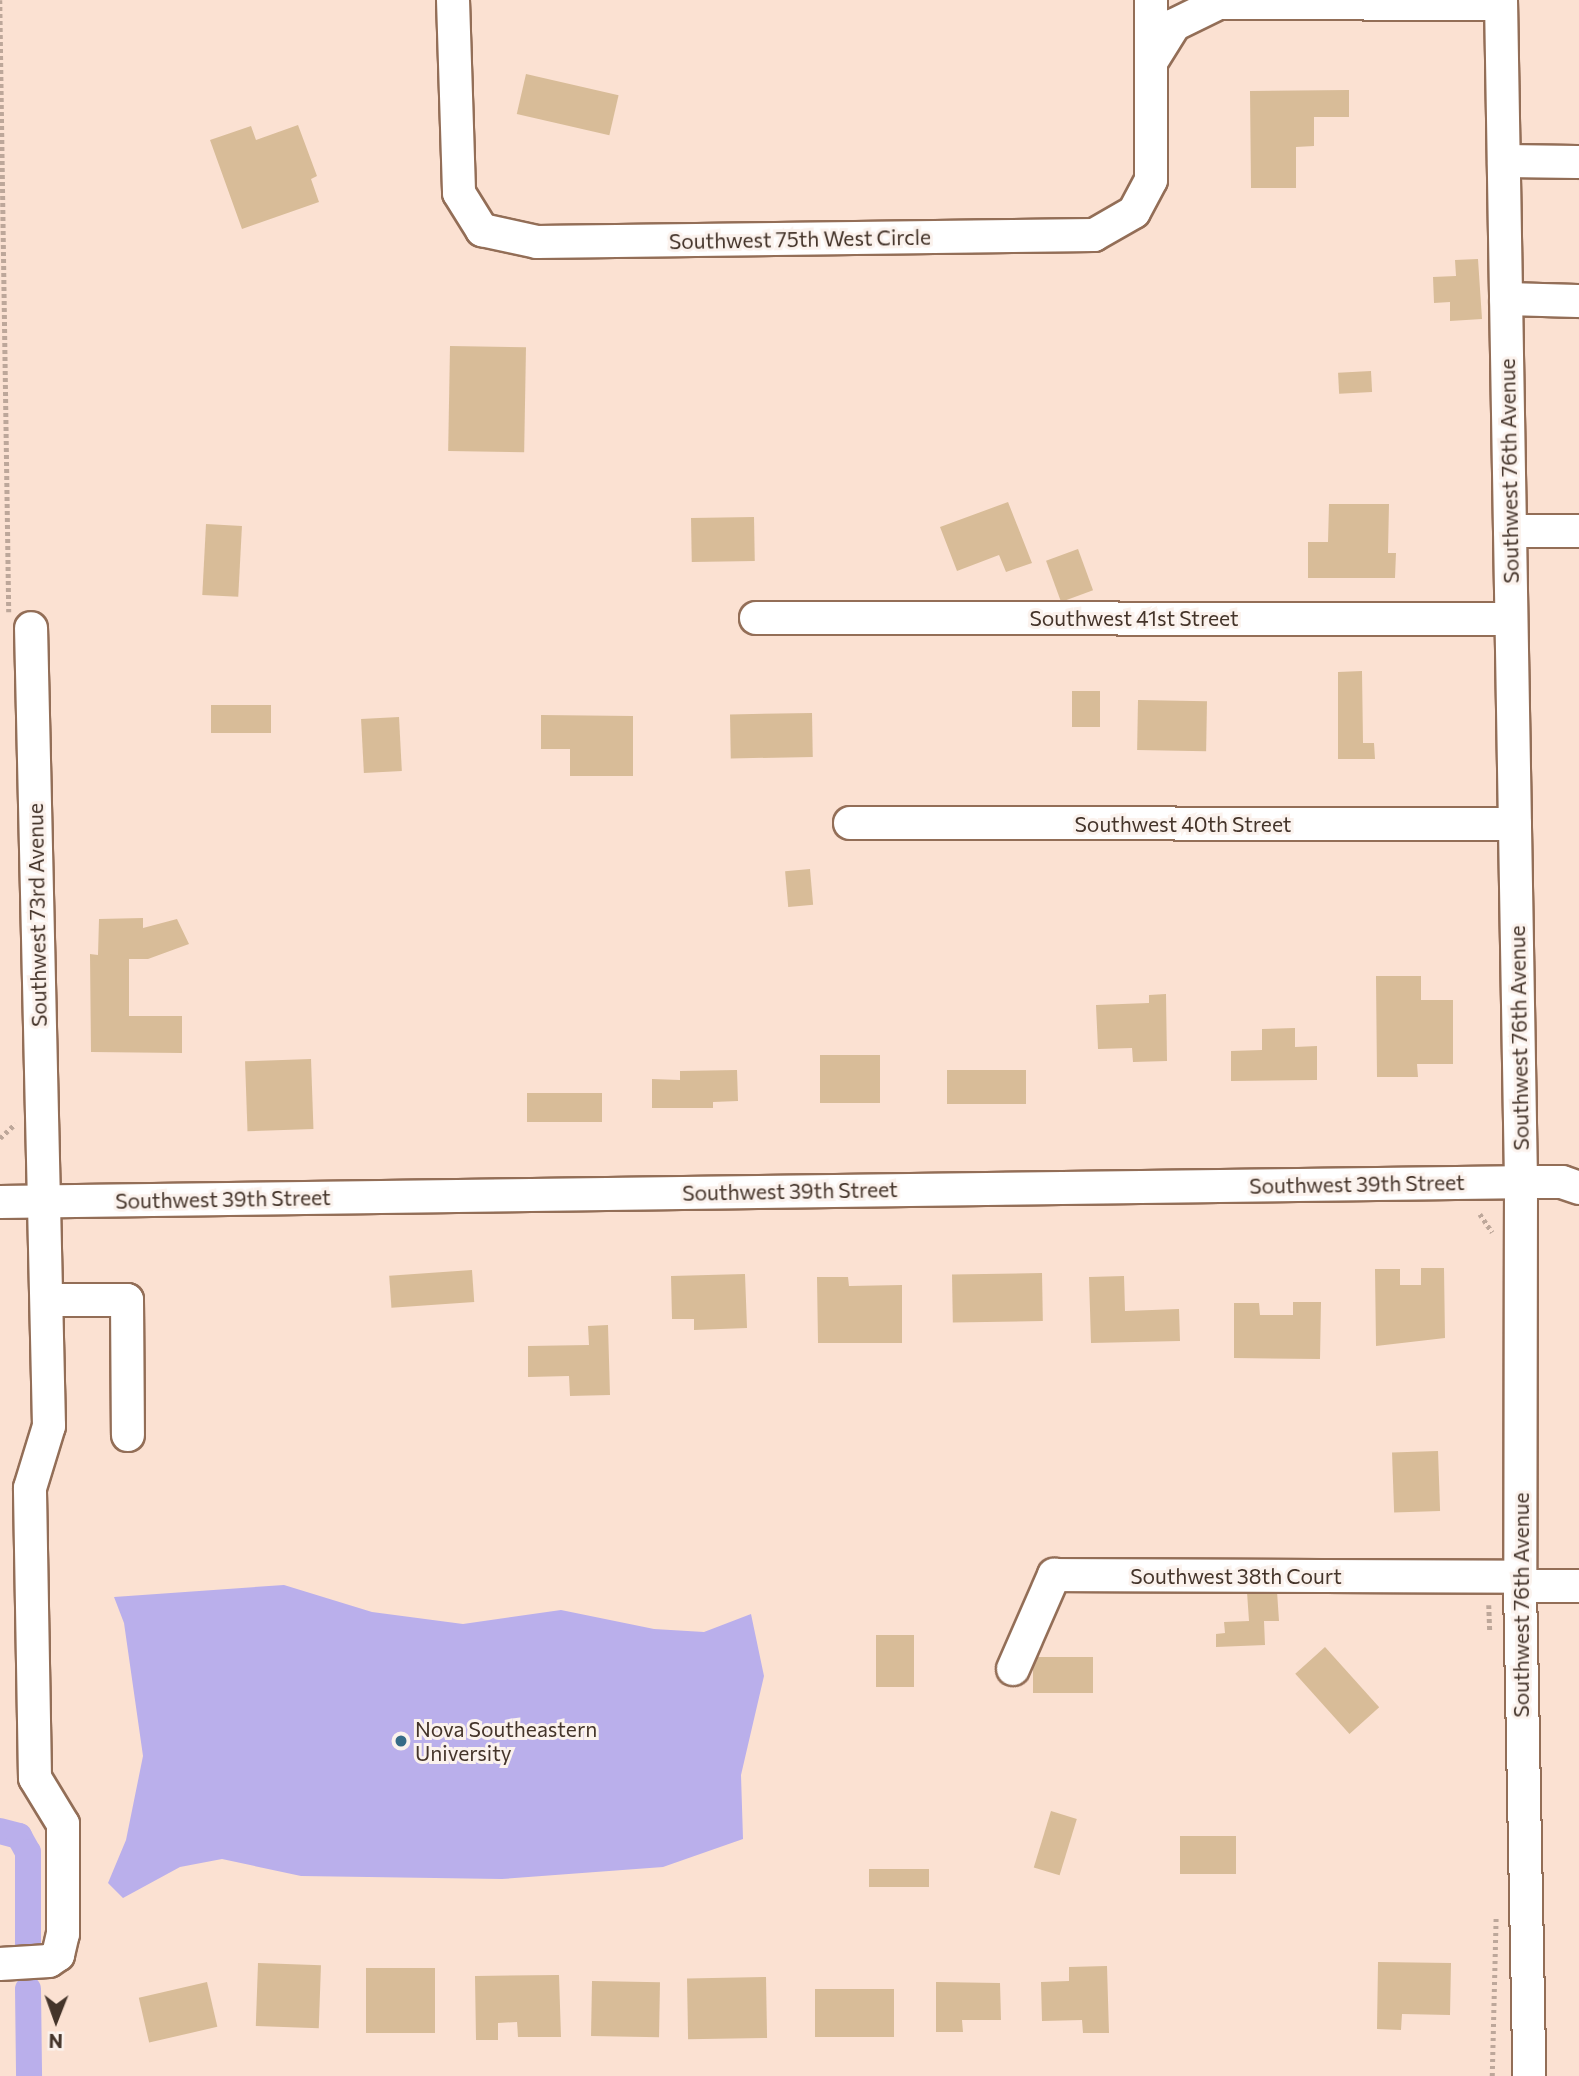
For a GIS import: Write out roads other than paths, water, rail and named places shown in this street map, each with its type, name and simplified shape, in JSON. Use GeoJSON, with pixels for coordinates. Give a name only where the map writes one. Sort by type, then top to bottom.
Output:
{"type":"FeatureCollection","features":[{"type":"Feature","properties":{"kind":"street","name":"Southwest 75th West Circle"},"geometry":{"type":"LineString","coordinates":[[453,0],[459,193],[482,230],[537,242],[1094,235],[1134,212],[1151,180],[1151,0]]}},
{"type":"Feature","properties":{"kind":"street"},"geometry":{"type":"LineString","coordinates":[[1153,59],[1174,25],[1219,3],[1501,2]]}},
{"type":"Feature","properties":{"kind":"street","name":"Southwest 76th Avenue"},"geometry":{"type":"LineString","coordinates":[[1501,2],[1521,1182],[1520,1581],[1529,2076]]}},
{"type":"Feature","properties":{"kind":"street"},"geometry":{"type":"LineString","coordinates":[[1504,161],[1579,162]]}},
{"type":"Feature","properties":{"kind":"street"},"geometry":{"type":"LineString","coordinates":[[1506,299],[1579,301]]}},
{"type":"Feature","properties":{"kind":"street"},"geometry":{"type":"LineString","coordinates":[[1510,531],[1579,531]]}},
{"type":"Feature","properties":{"kind":"street","name":"Southwest 41st Street"},"geometry":{"type":"LineString","coordinates":[[757,618],[1511,619]]}},
{"type":"Feature","properties":{"kind":"street","name":"Southwest 73rd Avenue"},"geometry":{"type":"LineString","coordinates":[[0,1964],[50,1961],[58,1955],[63,1934],[63,1824],[35,1778],[30,1488],[49,1426],[47,1300],[20,623]]}},
{"type":"Feature","properties":{"kind":"street","name":"Southwest 40th Street"},"geometry":{"type":"LineString","coordinates":[[850,823],[1515,824]]}},
{"type":"Feature","properties":{"kind":"street","name":"Southwest 39th Street"},"geometry":{"type":"LineString","coordinates":[[0,1202],[1521,1182],[1562,1182],[1579,1188]]}},
{"type":"Feature","properties":{"kind":"street"},"geometry":{"type":"LineString","coordinates":[[47,1300],[127,1300],[128,1435]]}},
{"type":"Feature","properties":{"kind":"street","name":"Southwest 38th Court"},"geometry":{"type":"LineString","coordinates":[[1013,1669],[1054,1575],[1520,1581]]}},
{"type":"Feature","properties":{"kind":"street"},"geometry":{"type":"LineString","coordinates":[[1520,1581],[1579,1586]]}},
{"type":"Feature","properties":{"kind":"waterway"},"geometry":{"type":"LineString","coordinates":[[0,1831],[19,1836],[28,1852],[28,1944]]}},
{"type":"Feature","properties":{"kind":"waterway"},"geometry":{"type":"LineString","coordinates":[[28,1989],[29,2076]]}},
{"type":"Feature","properties":{"kind":"place","name":"Nova Southeastern University"},"geometry":{"type":"Point","coordinates":[401,1741]}}]}
